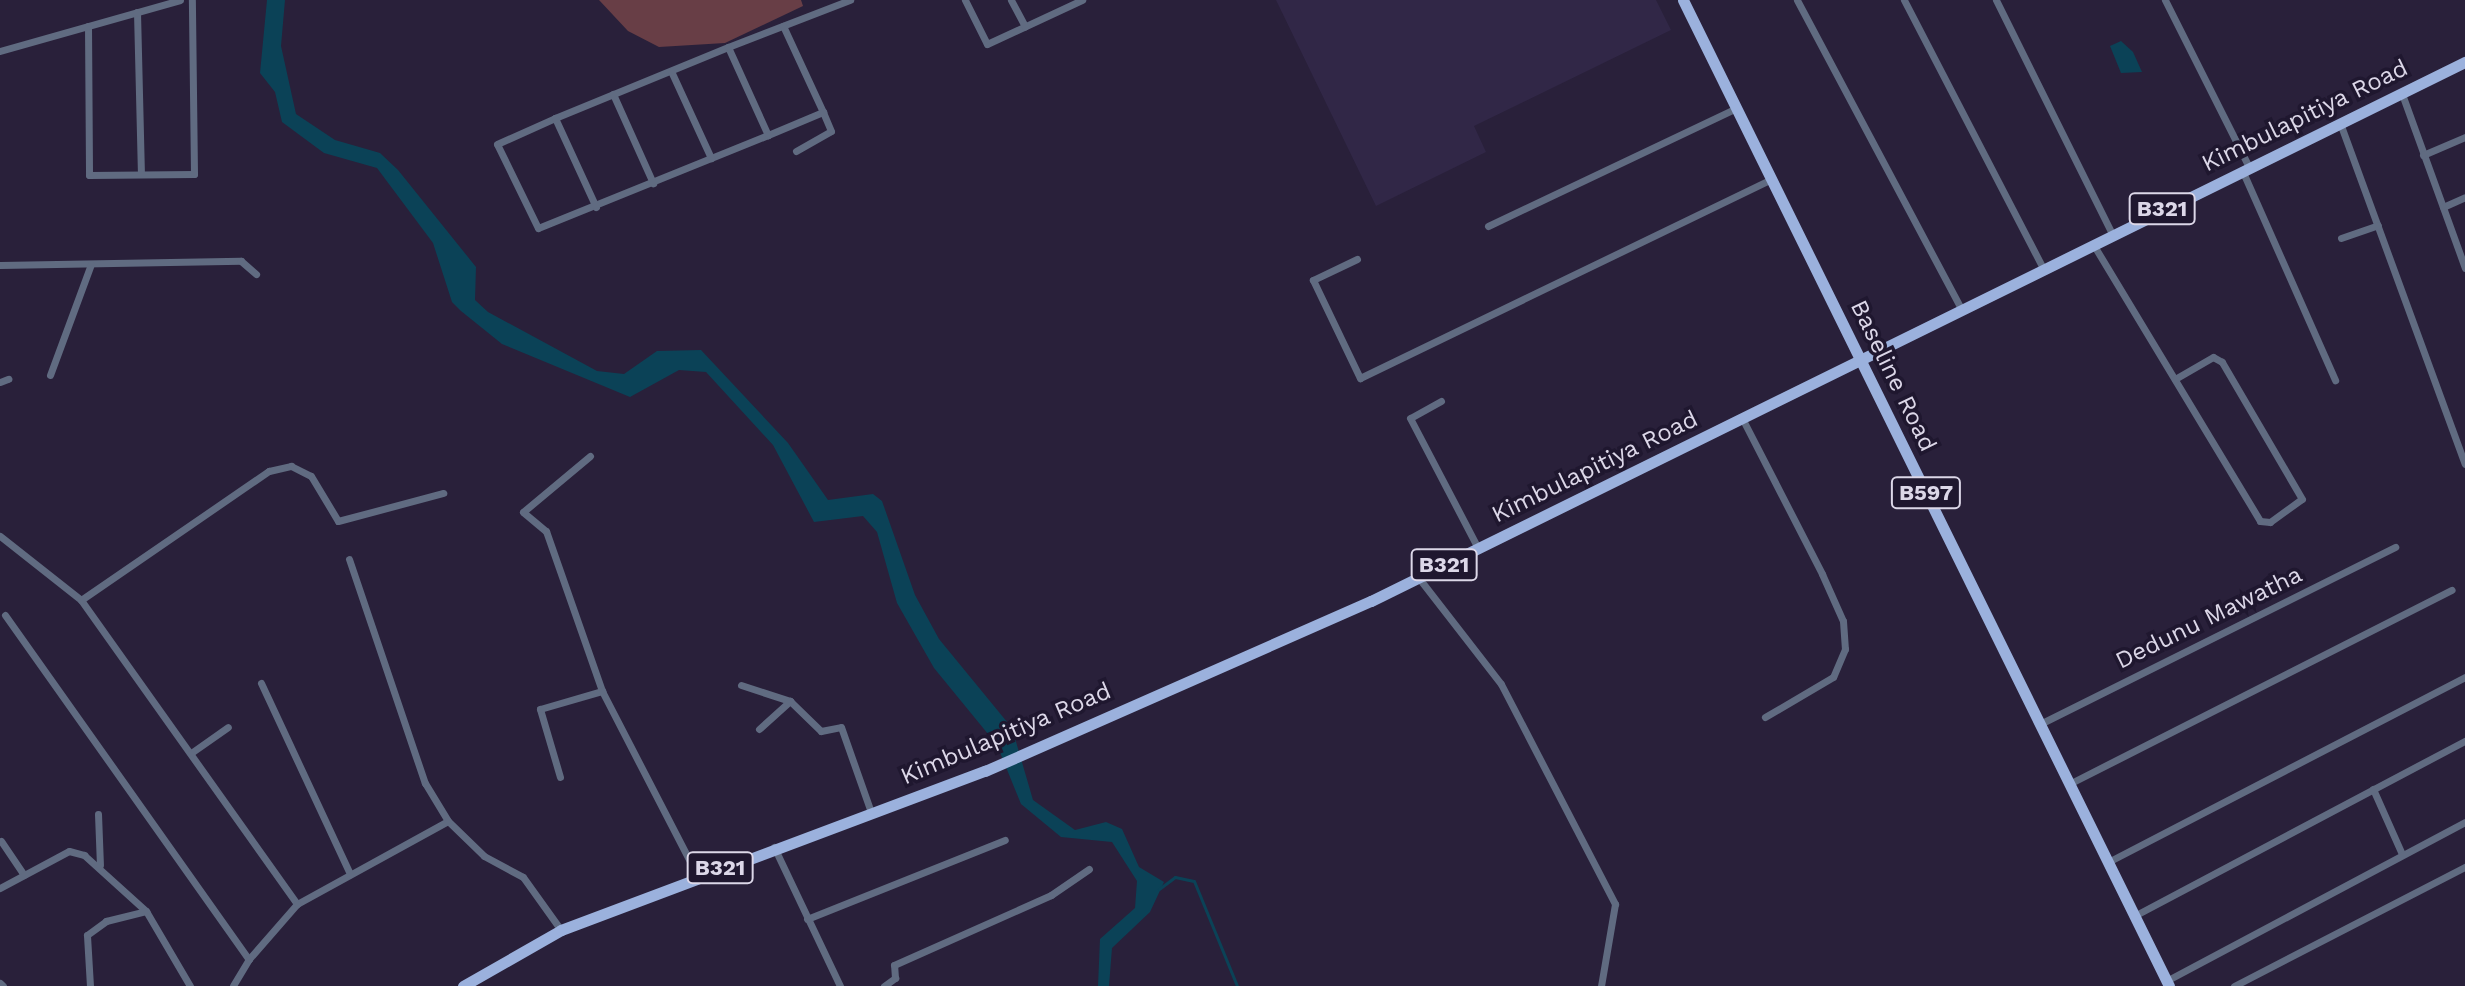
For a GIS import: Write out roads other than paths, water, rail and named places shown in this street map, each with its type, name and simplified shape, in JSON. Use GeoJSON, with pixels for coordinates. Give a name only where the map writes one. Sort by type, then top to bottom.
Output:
{"type":"FeatureCollection","features":[{"type":"Feature","properties":{"kind":"main road","name":"Baseline Road"},"geometry":{"type":"LineString","coordinates":[[1683,0],[2168,984]]}},
{"type":"Feature","properties":{"kind":"main road","name":"Kimbulapitiya Road"},"geometry":{"type":"LineString","coordinates":[[463,986],[561,930],[774,847],[985,771],[1418,577],[1743,420],[1961,308],[2465,62]]}},
{"type":"Feature","properties":{"kind":"street"},"geometry":{"type":"LineString","coordinates":[[0,51],[180,0]]}},
{"type":"Feature","properties":{"kind":"street"},"geometry":{"type":"LineString","coordinates":[[88,26],[89,175],[194,174],[192,0]]}},
{"type":"Feature","properties":{"kind":"street"},"geometry":{"type":"LineString","coordinates":[[823,112],[596,207],[538,228],[497,144],[728,47],[850,0]]}},
{"type":"Feature","properties":{"kind":"street"},"geometry":{"type":"LineString","coordinates":[[965,0],[987,44],[1082,0]]}},
{"type":"Feature","properties":{"kind":"street"},"geometry":{"type":"LineString","coordinates":[[1011,0],[1025,26]]}},
{"type":"Feature","properties":{"kind":"street"},"geometry":{"type":"LineString","coordinates":[[1797,0],[1961,308]]}},
{"type":"Feature","properties":{"kind":"street"},"geometry":{"type":"LineString","coordinates":[[1904,0],[2043,268]]}},
{"type":"Feature","properties":{"kind":"street"},"geometry":{"type":"LineString","coordinates":[[1996,0],[2112,234]]}},
{"type":"Feature","properties":{"kind":"street"},"geometry":{"type":"LineString","coordinates":[[2165,0],[2245,168],[2335,380]]}},
{"type":"Feature","properties":{"kind":"street"},"geometry":{"type":"LineString","coordinates":[[137,12],[141,174]]}},
{"type":"Feature","properties":{"kind":"street"},"geometry":{"type":"LineString","coordinates":[[783,26],[831,131],[796,151]]}},
{"type":"Feature","properties":{"kind":"street"},"geometry":{"type":"LineString","coordinates":[[728,47],[768,135]]}},
{"type":"Feature","properties":{"kind":"street"},"geometry":{"type":"LineString","coordinates":[[671,71],[711,158]]}},
{"type":"Feature","properties":{"kind":"street"},"geometry":{"type":"LineString","coordinates":[[613,94],[653,183]]}},
{"type":"Feature","properties":{"kind":"street"},"geometry":{"type":"LineString","coordinates":[[2402,94],[2463,254],[2465,268]]}},
{"type":"Feature","properties":{"kind":"street"},"geometry":{"type":"LineString","coordinates":[[1488,226],[1737,108]]}},
{"type":"Feature","properties":{"kind":"street"},"geometry":{"type":"LineString","coordinates":[[555,118],[596,207]]}},
{"type":"Feature","properties":{"kind":"street"},"geometry":{"type":"LineString","coordinates":[[2340,123],[2465,464]]}},
{"type":"Feature","properties":{"kind":"street"},"geometry":{"type":"LineString","coordinates":[[2423,155],[2465,137]]}},
{"type":"Feature","properties":{"kind":"street"},"geometry":{"type":"LineString","coordinates":[[1357,259],[1313,280],[1360,378],[1772,179]]}},
{"type":"Feature","properties":{"kind":"street"},"geometry":{"type":"LineString","coordinates":[[2443,207],[2465,197]]}},
{"type":"Feature","properties":{"kind":"street"},"geometry":{"type":"LineString","coordinates":[[2341,238],[2378,225]]}},
{"type":"Feature","properties":{"kind":"street"},"geometry":{"type":"LineString","coordinates":[[2093,244],[2260,521],[2299,503],[2303,494],[2222,362],[2213,357],[2175,379]]}},
{"type":"Feature","properties":{"kind":"street"},"geometry":{"type":"LineString","coordinates":[[0,265],[241,261],[256,274]]}},
{"type":"Feature","properties":{"kind":"street"},"geometry":{"type":"LineString","coordinates":[[50,375],[91,264]]}},
{"type":"Feature","properties":{"kind":"street"},"geometry":{"type":"LineString","coordinates":[[1441,401],[1410,418],[1478,548]]}},
{"type":"Feature","properties":{"kind":"street"},"geometry":{"type":"LineString","coordinates":[[1743,420],[1843,621],[1845,649],[1833,677],[1765,717]]}},
{"type":"Feature","properties":{"kind":"street"},"geometry":{"type":"LineString","coordinates":[[590,456],[523,512],[546,531],[602,691],[698,877]]}},
{"type":"Feature","properties":{"kind":"street"},"geometry":{"type":"LineString","coordinates":[[81,600],[269,471],[291,466],[311,476],[338,521],[443,493]]}},
{"type":"Feature","properties":{"kind":"street"},"geometry":{"type":"LineString","coordinates":[[0,536],[81,600],[297,904]]}},
{"type":"Feature","properties":{"kind":"street","name":"Dedunu Mawatha"},"geometry":{"type":"LineString","coordinates":[[2040,724],[2395,547]]}},
{"type":"Feature","properties":{"kind":"street"},"geometry":{"type":"LineString","coordinates":[[349,559],[425,783],[448,821],[484,856],[523,877],[561,930]]}},
{"type":"Feature","properties":{"kind":"street"},"geometry":{"type":"LineString","coordinates":[[1418,577],[1501,684],[1615,904],[1601,986]]}},
{"type":"Feature","properties":{"kind":"street"},"geometry":{"type":"LineString","coordinates":[[2069,784],[2452,590]]}},
{"type":"Feature","properties":{"kind":"street"},"geometry":{"type":"LineString","coordinates":[[5,615],[249,959]]}},
{"type":"Feature","properties":{"kind":"street"},"geometry":{"type":"LineString","coordinates":[[2108,862],[2465,677]]}},
{"type":"Feature","properties":{"kind":"street"},"geometry":{"type":"LineString","coordinates":[[261,683],[350,874]]}},
{"type":"Feature","properties":{"kind":"street"},"geometry":{"type":"LineString","coordinates":[[741,685],[790,701],[821,731],[841,727],[871,812]]}},
{"type":"Feature","properties":{"kind":"street"},"geometry":{"type":"LineString","coordinates":[[560,777],[540,709],[602,691]]}},
{"type":"Feature","properties":{"kind":"street"},"geometry":{"type":"LineString","coordinates":[[759,729],[790,701]]}},
{"type":"Feature","properties":{"kind":"street"},"geometry":{"type":"LineString","coordinates":[[191,753],[215,740],[228,727]]}},
{"type":"Feature","properties":{"kind":"street"},"geometry":{"type":"LineString","coordinates":[[215,740],[225,746]]}},
{"type":"Feature","properties":{"kind":"street"},"geometry":{"type":"LineString","coordinates":[[2134,916],[2465,741]]}},
{"type":"Feature","properties":{"kind":"street"},"geometry":{"type":"LineString","coordinates":[[2373,789],[2402,854]]}},
{"type":"Feature","properties":{"kind":"street"},"geometry":{"type":"LineString","coordinates":[[98,814],[100,865]]}},
{"type":"Feature","properties":{"kind":"street"},"geometry":{"type":"LineString","coordinates":[[233,986],[249,959],[297,904],[448,821]]}},
{"type":"Feature","properties":{"kind":"street"},"geometry":{"type":"LineString","coordinates":[[2168,984],[2465,822]]}},
{"type":"Feature","properties":{"kind":"street"},"geometry":{"type":"LineString","coordinates":[[807,919],[1005,840]]}},
{"type":"Feature","properties":{"kind":"street"},"geometry":{"type":"LineString","coordinates":[[1,841],[24,875]]}},
{"type":"Feature","properties":{"kind":"street"},"geometry":{"type":"LineString","coordinates":[[774,847],[840,986]]}},
{"type":"Feature","properties":{"kind":"street"},"geometry":{"type":"LineString","coordinates":[[0,888],[69,851],[100,865],[146,911],[190,986]]}},
{"type":"Feature","properties":{"kind":"street"},"geometry":{"type":"LineString","coordinates":[[2234,986],[2465,867]]}},
{"type":"Feature","properties":{"kind":"street"},"geometry":{"type":"LineString","coordinates":[[884,986],[895,978],[894,965],[1051,895],[1089,869]]}},
{"type":"Feature","properties":{"kind":"street"},"geometry":{"type":"LineString","coordinates":[[90,986],[87,935],[106,921],[146,911]]}},
{"type":"Feature","properties":{"kind":"water"},"geometry":{"type":"Polygon","coordinates":[[[267,0],[285,0],[281,46],[296,114],[335,140],[380,153],[398,170],[476,267],[475,300],[488,312],[597,371],[624,374],[657,351],[701,350],[788,443],[828,500],[873,494],[882,501],[915,595],[939,639],[1012,728],[1033,800],[1075,830],[1106,822],[1122,829],[1139,867],[1164,882],[1150,912],[1112,948],[1109,986],[1098,986],[1100,939],[1135,908],[1137,881],[1112,842],[1061,837],[1021,804],[997,745],[934,668],[897,603],[877,532],[863,516],[814,522],[773,445],[706,372],[679,370],[630,397],[502,344],[461,311],[452,302],[433,243],[377,168],[324,153],[282,122],[275,92],[260,73],[267,0]]]}},
{"type":"Feature","properties":{"kind":"water"},"geometry":{"type":"Polygon","coordinates":[[[2121,41],[2133,52],[2142,72],[2121,73],[2110,46],[2121,41]]]}},
{"type":"Feature","properties":{"kind":"waterway"},"geometry":{"type":"LineString","coordinates":[[1159,889],[1175,877],[1194,881],[1237,986]]}}]}
